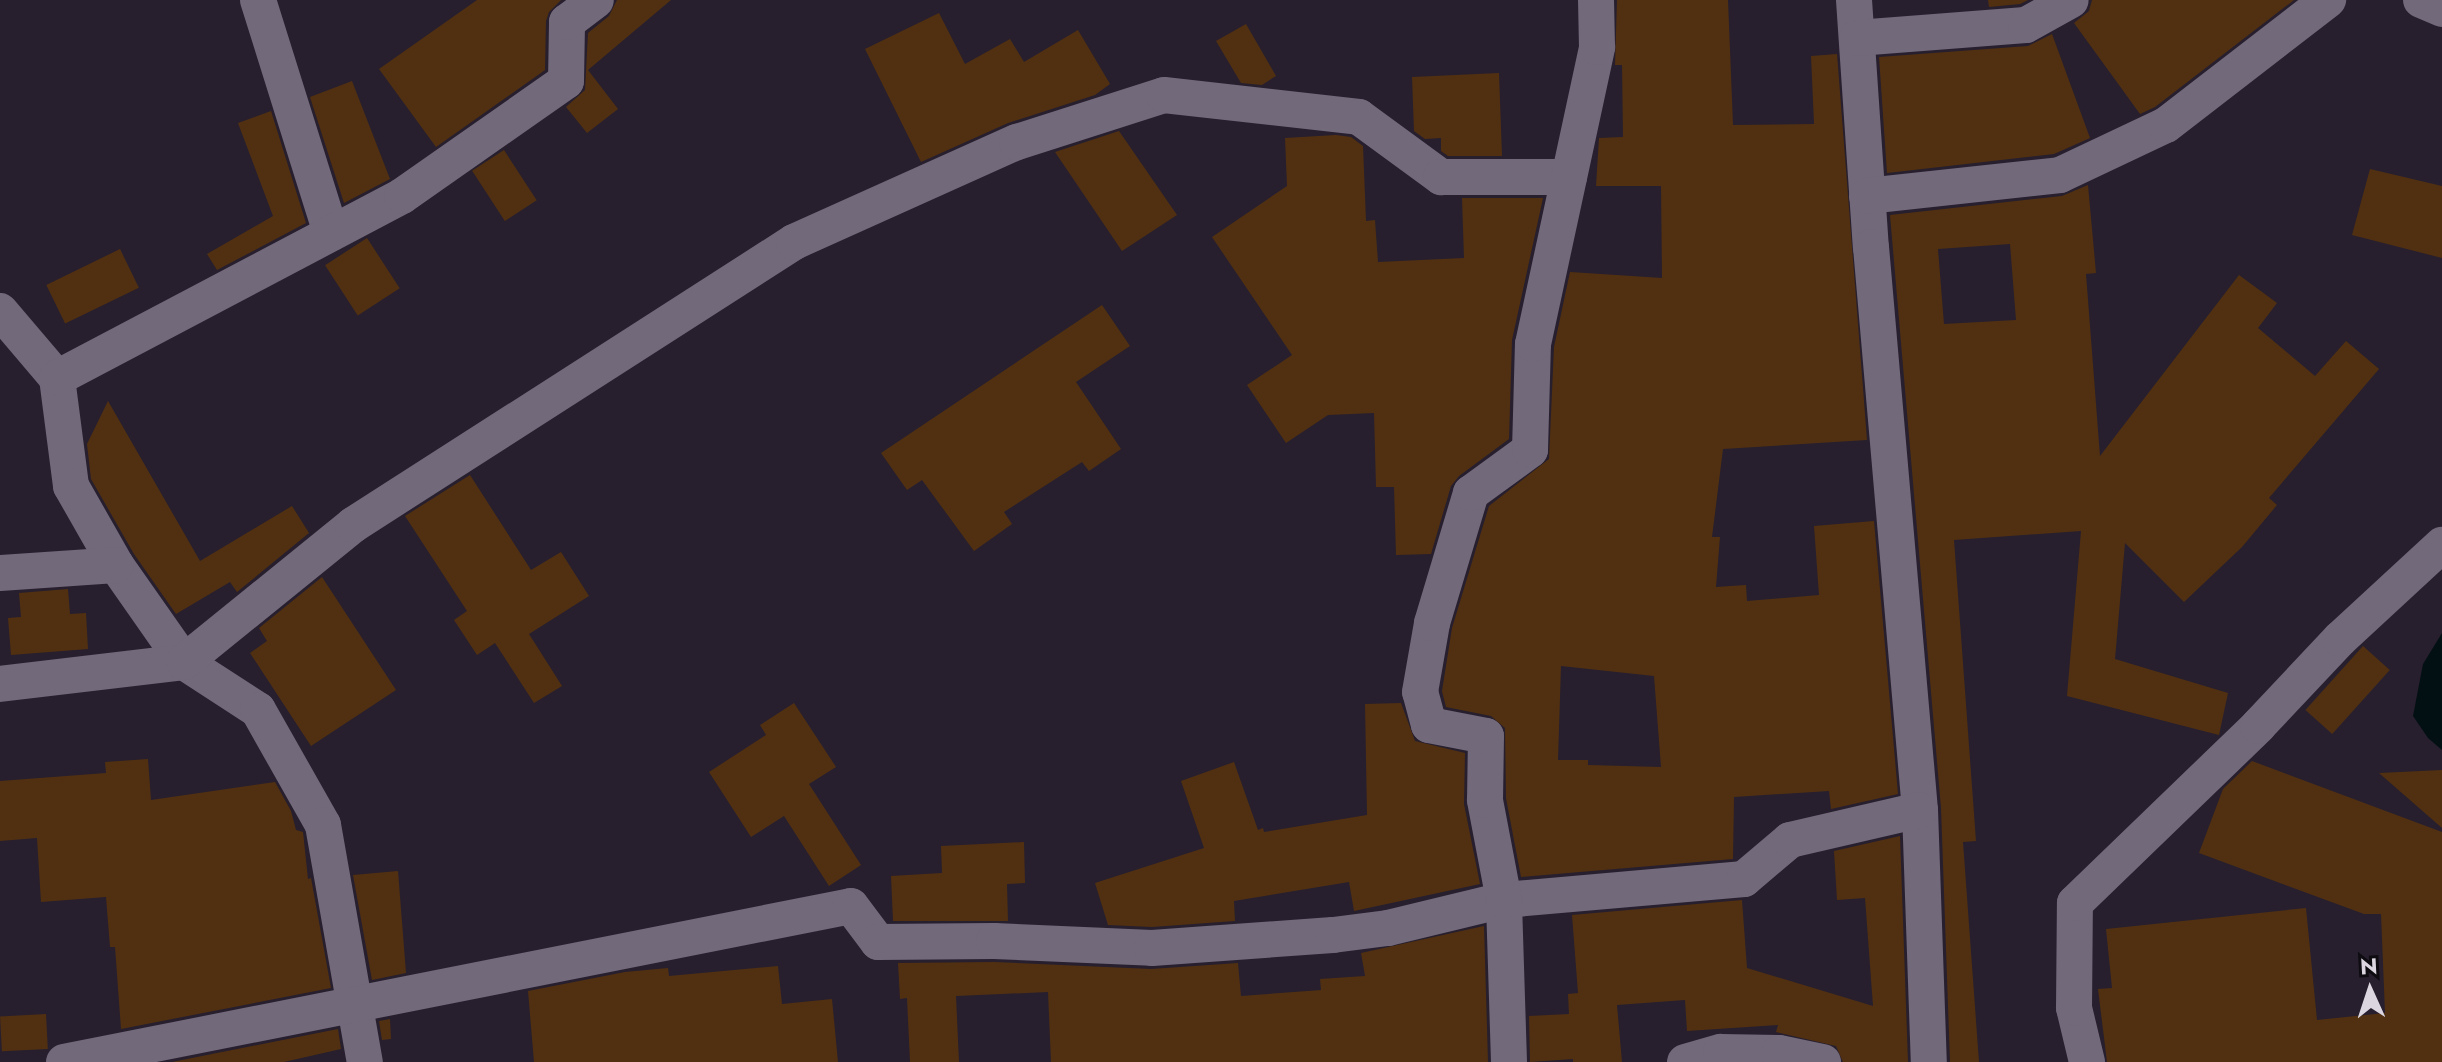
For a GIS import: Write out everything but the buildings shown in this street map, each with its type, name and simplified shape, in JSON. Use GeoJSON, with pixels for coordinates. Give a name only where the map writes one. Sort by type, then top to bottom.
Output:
{"type":"FeatureCollection","features":[{"type":"Feature","properties":{"kind":"street"},"geometry":{"type":"LineString","coordinates":[[258,0],[331,233]]}},
{"type":"Feature","properties":{"kind":"street"},"geometry":{"type":"LineString","coordinates":[[57,378],[402,196],[566,81],[567,22],[596,0]]}},
{"type":"Feature","properties":{"kind":"street"},"geometry":{"type":"LineString","coordinates":[[1509,1062],[1504,900],[1485,800],[1486,736],[1429,725],[1420,692],[1432,623],[1471,493],[1530,450],[1533,344],[1597,47],[1596,0]]}},
{"type":"Feature","properties":{"kind":"street"},"geometry":{"type":"LineString","coordinates":[[1854,0],[1867,196],[1920,810],[1929,1062]]}},
{"type":"Feature","properties":{"kind":"street"},"geometry":{"type":"LineString","coordinates":[[1857,38],[2026,25],[2071,0]]}},
{"type":"Feature","properties":{"kind":"street"},"geometry":{"type":"LineString","coordinates":[[1867,196],[2060,175],[2166,125],[2328,0]]}},
{"type":"Feature","properties":{"kind":"street"},"geometry":{"type":"LineString","coordinates":[[2421,0],[2442,9]]}},
{"type":"Feature","properties":{"kind":"street"},"geometry":{"type":"LineString","coordinates":[[0,684],[184,662],[353,525],[794,242],[1017,142],[1164,95],[1359,117],[1441,177],[1569,177]]}},
{"type":"Feature","properties":{"kind":"street"},"geometry":{"type":"LineString","coordinates":[[0,311],[57,378],[71,486],[116,565],[184,662],[258,710],[323,825],[365,1062]]}},
{"type":"Feature","properties":{"kind":"street"},"geometry":{"type":"LineString","coordinates":[[2087,1062],[2074,1008],[2075,903],[2258,726],[2340,639],[2442,545]]}},
{"type":"Feature","properties":{"kind":"street"},"geometry":{"type":"LineString","coordinates":[[0,573],[116,565]]}},
{"type":"Feature","properties":{"kind":"street"},"geometry":{"type":"LineString","coordinates":[[64,1062],[851,906],[878,942],[994,941],[1152,948],[1388,928],[1504,900],[1744,879],[1790,840],[1920,810]]}},
{"type":"Feature","properties":{"kind":"street"},"geometry":{"type":"LineString","coordinates":[[1685,1062],[1721,1052],[1779,1053],[1823,1062]]}},
{"type":"Feature","properties":{"kind":"shaded area"},"geometry":{"type":"Polygon","coordinates":[[[2442,633],[2442,750],[2428,738],[2413,716],[2423,664],[2442,633]]]}}]}
